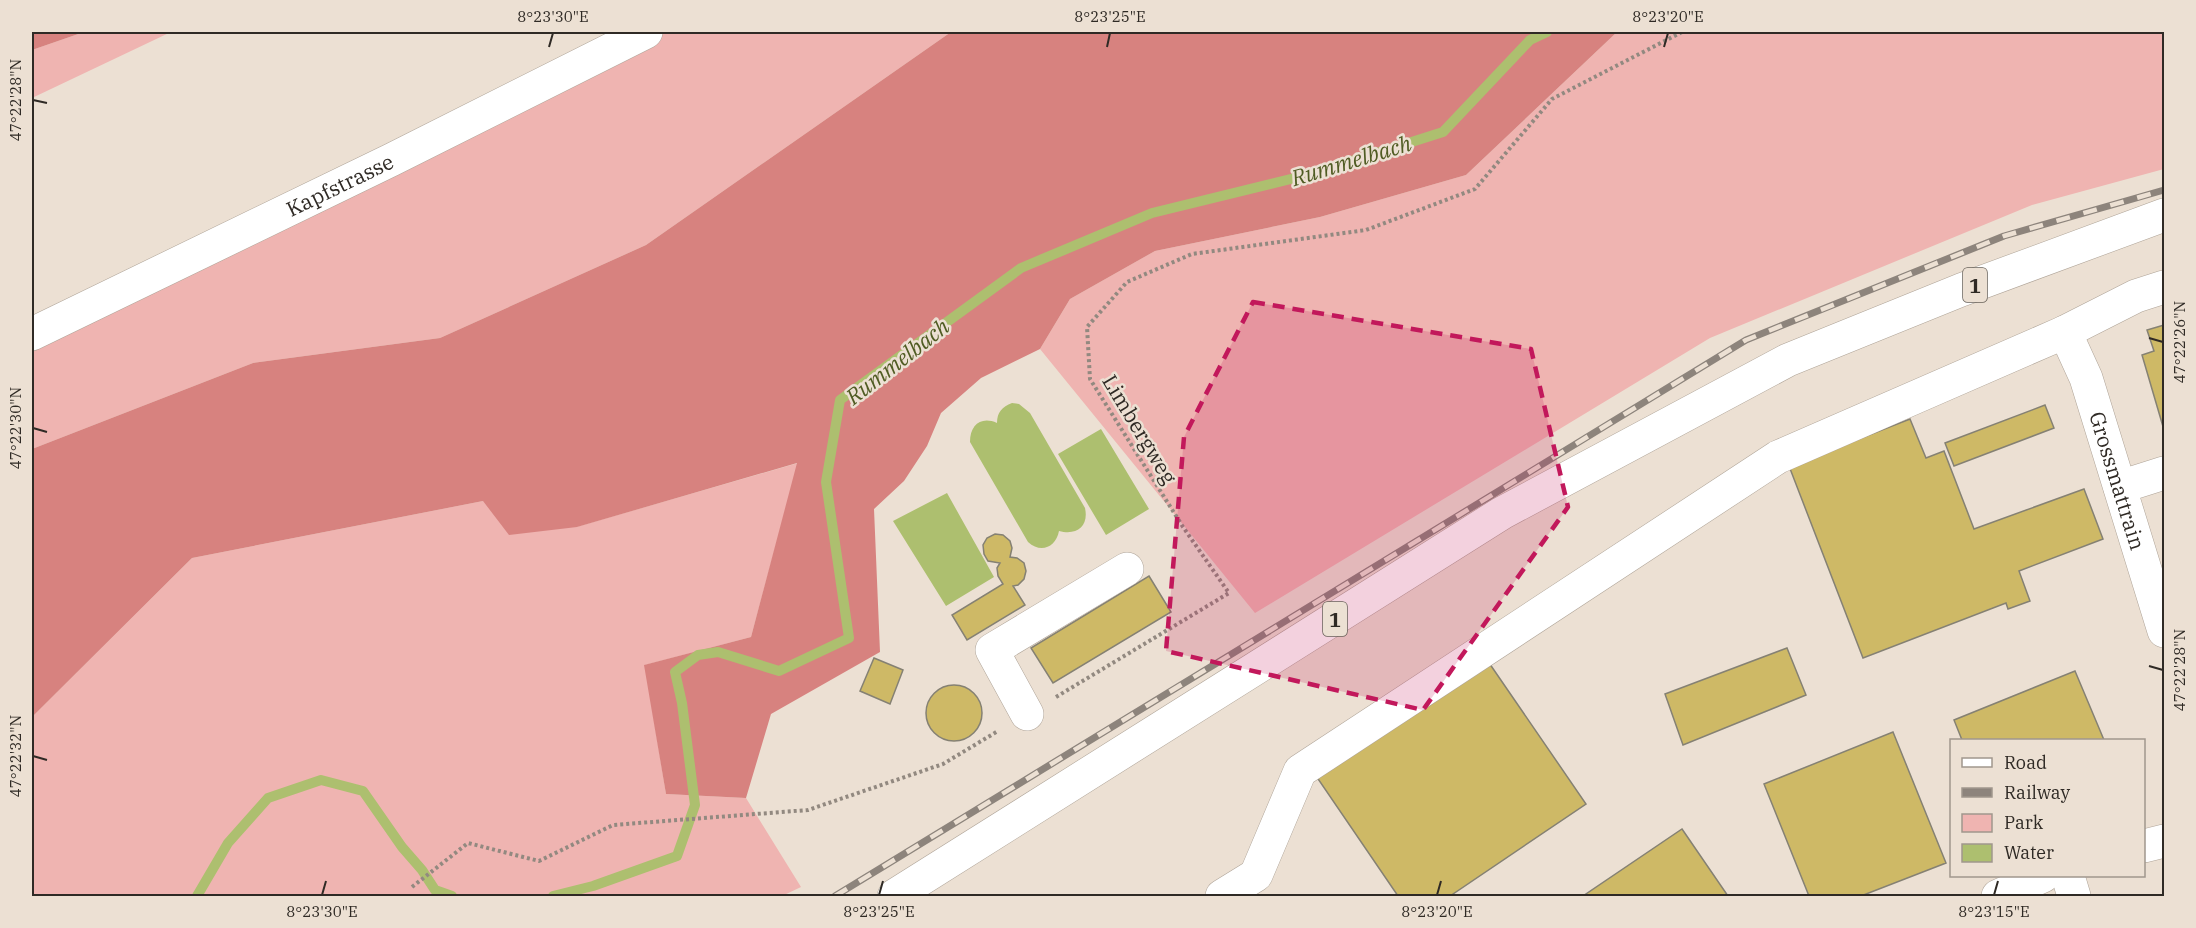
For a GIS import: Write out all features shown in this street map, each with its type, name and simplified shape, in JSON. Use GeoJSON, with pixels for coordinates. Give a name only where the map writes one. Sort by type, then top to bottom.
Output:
{"type":"FeatureCollection","features":[{"type":"Feature","properties":{"kind":"main road","name":"Kapfstrasse"},"geometry":{"type":"LineString","coordinates":[[32,334],[391,160],[646,32]]}},
{"type":"Feature","properties":{"kind":"main road","name":"1"},"geometry":{"type":"LineString","coordinates":[[894,897],[1513,507],[1788,360],[1961,290],[2164,215]]}},
{"type":"Feature","properties":{"kind":"main road"},"geometry":{"type":"LineString","coordinates":[[1222,897],[1256,875],[1300,771],[1778,457],[2065,332],[2136,296],[2164,287]]}},
{"type":"Feature","properties":{"kind":"main road","name":"Grossmattrain"},"geometry":{"type":"LineString","coordinates":[[2065,332],[2086,378],[2164,631]]}},
{"type":"Feature","properties":{"kind":"main road"},"geometry":{"type":"LineString","coordinates":[[2120,487],[2164,472]]}},
{"type":"Feature","properties":{"kind":"main road"},"geometry":{"type":"LineString","coordinates":[[1028,714],[992,650],[1127,569]]}},
{"type":"Feature","properties":{"kind":"main road"},"geometry":{"type":"LineString","coordinates":[[2145,846],[2164,841]]}},
{"type":"Feature","properties":{"kind":"main road"},"geometry":{"type":"LineString","coordinates":[[1998,897],[2041,877]]}},
{"type":"Feature","properties":{"kind":"main road"},"geometry":{"type":"LineString","coordinates":[[2068,877],[2074,897]]}},
{"type":"Feature","properties":{"kind":"path","name":"Limbergweg"},"geometry":{"type":"LineString","coordinates":[[412,887],[468,843],[539,861],[613,825],[808,810],[943,764],[1229,593],[1183,527],[1090,379],[1087,327],[1127,282],[1192,254],[1366,230],[1475,189],[1552,99],[1682,32]]}},
{"type":"Feature","properties":{"kind":"highlighted area"},"geometry":{"type":"Polygon","coordinates":[[[1253,302],[1531,349],[1568,507],[1423,710],[1166,651],[1184,437],[1253,302]]]}},
{"type":"Feature","properties":{"kind":"green space"},"geometry":{"type":"Polygon","coordinates":[[[84,32],[171,32],[32,98],[32,50],[84,32]]]}},
{"type":"Feature","properties":{"kind":"green space"},"geometry":{"type":"Polygon","coordinates":[[[646,32],[951,32],[646,245],[440,338],[253,363],[32,449],[32,334],[646,32]]]}},
{"type":"Feature","properties":{"kind":"green space"},"geometry":{"type":"Polygon","coordinates":[[[1617,32],[2164,32],[2164,169],[2032,205],[1710,338],[1255,613],[1040,349],[1070,299],[1155,251],[1320,217],[1466,175],[1617,32]]]}},
{"type":"Feature","properties":{"kind":"green space"},"geometry":{"type":"Polygon","coordinates":[[[798,463],[751,637],[645,665],[666,794],[746,798],[801,887],[782,896],[32,896],[32,717],[192,558],[483,501],[576,527],[798,463]]]}},
{"type":"Feature","properties":{"kind":"shaded area"},"geometry":{"type":"Polygon","coordinates":[[[32,32],[84,32],[32,50],[32,32]]]}},
{"type":"Feature","properties":{"kind":"shaded area"},"geometry":{"type":"Polygon","coordinates":[[[951,32],[1617,32],[1466,175],[1320,217],[1155,251],[1070,299],[1040,349],[981,378],[941,413],[927,446],[904,481],[874,509],[880,652],[771,714],[746,798],[666,794],[644,665],[751,637],[797,463],[577,527],[509,535],[483,501],[192,558],[32,717],[32,449],[253,363],[440,338],[646,245],[951,32]]]}},
{"type":"Feature","properties":{"kind":"water"},"geometry":{"type":"Polygon","coordinates":[[[1012,403],[1019,404],[1030,413],[1085,508],[1085,520],[1080,528],[1071,532],[1059,531],[1055,541],[1043,548],[1033,546],[1028,542],[970,442],[974,427],[981,421],[997,423],[1001,410],[1012,403]]]}},
{"type":"Feature","properties":{"kind":"water"},"geometry":{"type":"Polygon","coordinates":[[[1101,429],[1149,509],[1106,535],[1058,454],[1101,429]]]}},
{"type":"Feature","properties":{"kind":"water"},"geometry":{"type":"Polygon","coordinates":[[[947,493],[994,577],[946,606],[893,521],[947,493]]]}},
{"type":"Feature","properties":{"kind":"building"},"geometry":{"type":"Polygon","coordinates":[[[2164,325],[2164,430],[2142,355],[2154,351],[2147,330],[2164,325]]]}},
{"type":"Feature","properties":{"kind":"building"},"geometry":{"type":"Polygon","coordinates":[[[2045,405],[2054,428],[1954,466],[1945,443],[2045,405]]]}},
{"type":"Feature","properties":{"kind":"building"},"geometry":{"type":"Polygon","coordinates":[[[1910,419],[1926,458],[1944,451],[1974,529],[2084,489],[2103,539],[2019,571],[2030,601],[2008,609],[2006,603],[1863,658],[1789,466],[1910,419]]]}},
{"type":"Feature","properties":{"kind":"building"},"geometry":{"type":"Polygon","coordinates":[[[995,534],[1003,535],[1010,541],[1012,548],[1010,557],[1017,558],[1024,563],[1026,571],[1024,579],[1018,585],[1013,586],[1025,605],[967,640],[952,615],[1003,584],[998,576],[997,568],[1000,563],[988,561],[984,554],[983,545],[987,538],[995,534]]]}},
{"type":"Feature","properties":{"kind":"building"},"geometry":{"type":"Polygon","coordinates":[[[1149,576],[1171,612],[1053,683],[1031,648],[1149,576]]]}},
{"type":"Feature","properties":{"kind":"building"},"geometry":{"type":"Polygon","coordinates":[[[1787,648],[1806,695],[1683,745],[1665,694],[1787,648]]]}},
{"type":"Feature","properties":{"kind":"building"},"geometry":{"type":"Polygon","coordinates":[[[1485,657],[1586,804],[1450,896],[1398,896],[1314,773],[1485,657]]]}},
{"type":"Feature","properties":{"kind":"building"},"geometry":{"type":"Polygon","coordinates":[[[874,658],[903,670],[890,704],[860,691],[874,658]]]}},
{"type":"Feature","properties":{"kind":"building"},"geometry":{"type":"Polygon","coordinates":[[[2075,671],[2104,739],[1962,739],[1954,720],[2075,671]]]}},
{"type":"Feature","properties":{"kind":"building"},"geometry":{"type":"Polygon","coordinates":[[[954,685],[965,687],[974,693],[980,702],[982,713],[980,724],[974,733],[965,739],[954,741],[943,739],[934,733],[928,724],[926,713],[928,702],[934,693],[943,687],[954,685]]]}},
{"type":"Feature","properties":{"kind":"building"},"geometry":{"type":"Polygon","coordinates":[[[1893,732],[1946,863],[1861,896],[1809,896],[1764,784],[1893,732]]]}},
{"type":"Feature","properties":{"kind":"building"},"geometry":{"type":"Polygon","coordinates":[[[1682,829],[1728,896],[1583,896],[1682,829]]]}},
{"type":"Feature","properties":{"kind":"waterway","name":"Rummelbach"},"geometry":{"type":"LineString","coordinates":[[553,896],[593,886],[677,856],[695,805],[682,703],[675,672],[698,655],[718,652],[779,671],[849,638],[826,482],[840,400],[1021,268],[1152,213],[1311,174],[1443,132],[1530,40],[1547,32]]}},
{"type":"Feature","properties":{"kind":"waterway","name":"Rummelbach"},"geometry":{"type":"LineString","coordinates":[[197,896],[228,843],[268,798],[321,780],[363,791],[435,890],[452,896]]}},
{"type":"Feature","properties":{"kind":"railway"},"geometry":{"type":"LineString","coordinates":[[835,896],[1746,340],[2004,236],[2164,190]]}}]}
